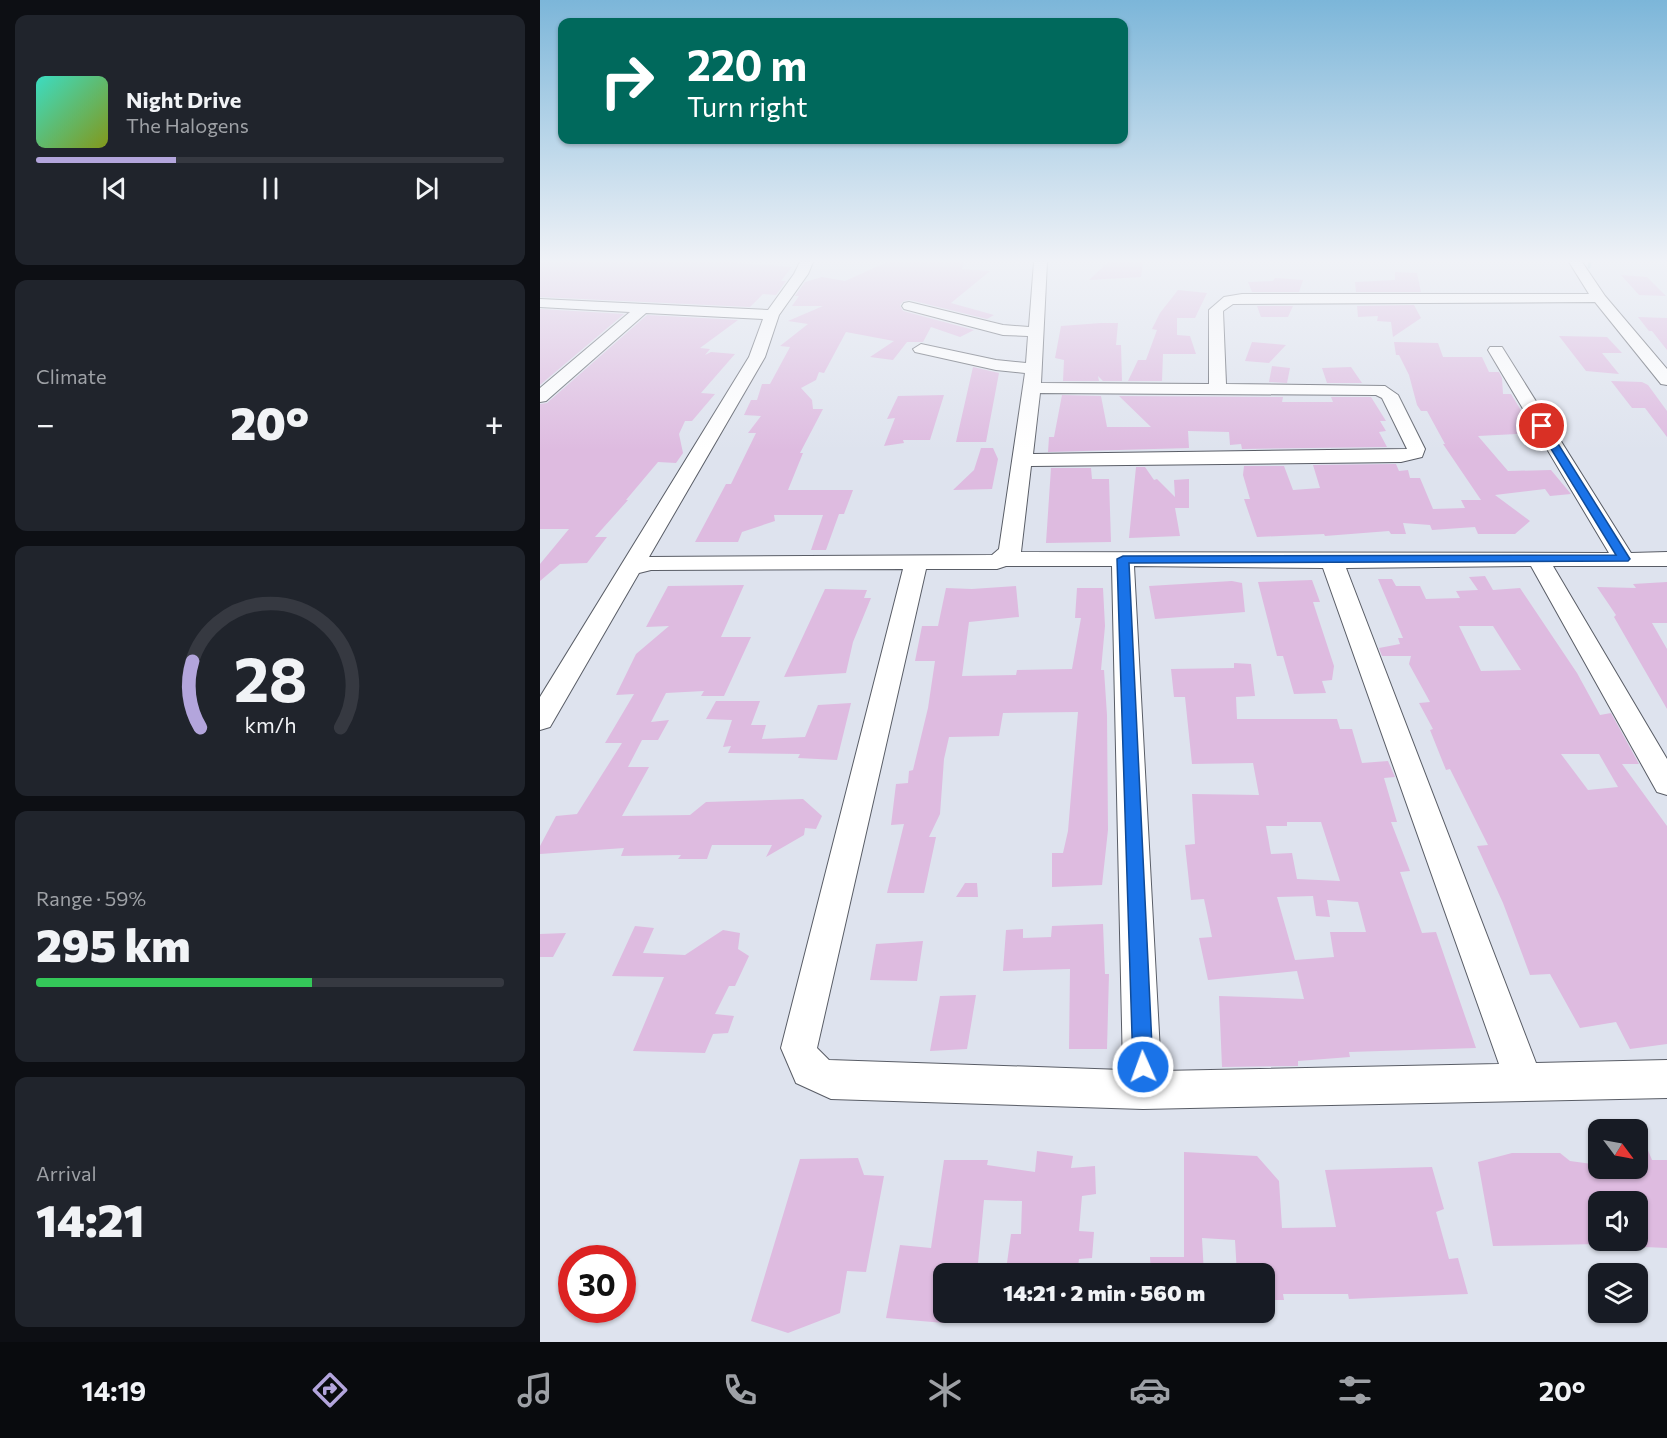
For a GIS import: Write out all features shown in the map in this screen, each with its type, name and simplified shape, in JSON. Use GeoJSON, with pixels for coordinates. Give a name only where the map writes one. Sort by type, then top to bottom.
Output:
{"type":"FeatureCollection","features":[{"type":"Feature","properties":{"kind":"street"},"geometry":{"type":"LineString","coordinates":[[540,397],[623,325]]}},
{"type":"Feature","properties":{"kind":"street"},"geometry":{"type":"LineString","coordinates":[[540,720],[622,578],[632,568],[758,357],[769,325]]}},
{"type":"Feature","properties":{"kind":"street"},"geometry":{"type":"LineString","coordinates":[[982,325],[1003,330],[1036,332]]}},
{"type":"Feature","properties":{"kind":"street"},"geometry":{"type":"LineString","coordinates":[[1004,559],[1010,552],[1023,460],[1037,325]]}},
{"type":"Feature","properties":{"kind":"street"},"geometry":{"type":"LineString","coordinates":[[1216,325],[1218,389]]}},
{"type":"Feature","properties":{"kind":"street"},"geometry":{"type":"LineString","coordinates":[[1621,325],[1667,380]]}},
{"type":"Feature","properties":{"kind":"street"},"geometry":{"type":"LineString","coordinates":[[921,349],[996,365],[1033,378],[1218,389],[1385,392],[1389,395],[1416,448],[1414,453],[1401,456],[1023,460]]}},
{"type":"Feature","properties":{"kind":"street"},"geometry":{"type":"LineString","coordinates":[[1496,350],[1624,559]]}},
{"type":"Feature","properties":{"kind":"street"},"geometry":{"type":"LineString","coordinates":[[540,380],[559,379]]}},
{"type":"Feature","properties":{"kind":"street"},"geometry":{"type":"LineString","coordinates":[[632,568],[650,563],[997,562],[1004,559],[1332,561],[1667,559]]}},
{"type":"Feature","properties":{"kind":"street"},"geometry":{"type":"LineString","coordinates":[[1123,559],[1143,1090]]}},
{"type":"Feature","properties":{"kind":"street"},"geometry":{"type":"LineString","coordinates":[[1538,560],[1667,784]]}},
{"type":"Feature","properties":{"kind":"street"},"geometry":{"type":"LineString","coordinates":[[1332,561],[1524,1080]]}},
{"type":"Feature","properties":{"kind":"street"},"geometry":{"type":"LineString","coordinates":[[916,562],[799,1048],[803,1065],[814,1075],[831,1080],[1143,1090],[1524,1080],[1667,1079]]}},
{"type":"Feature","properties":{"kind":"building"},"geometry":{"type":"Polygon","coordinates":[[[540,325],[611,325],[540,385],[540,325]]]}},
{"type":"Feature","properties":{"kind":"building"},"geometry":{"type":"Polygon","coordinates":[[[636,325],[732,325],[700,348],[710,349],[705,355],[711,352],[735,354],[701,393],[715,394],[692,421],[685,421],[679,434],[683,453],[676,463],[658,462],[595,537],[607,537],[587,563],[560,564],[540,581],[540,564],[569,529],[540,529],[540,404],[547,403],[636,325]]]}},
{"type":"Feature","properties":{"kind":"building"},"geometry":{"type":"Polygon","coordinates":[[[807,325],[954,325],[974,330],[960,337],[931,327],[923,342],[907,342],[893,360],[870,357],[894,341],[846,332],[824,373],[819,372],[816,380],[801,388],[812,400],[813,409],[823,409],[800,453],[803,453],[788,490],[853,490],[844,514],[839,514],[826,550],[811,550],[823,515],[774,515],[775,521],[742,532],[738,542],[695,542],[726,484],[731,484],[756,433],[748,433],[761,416],[744,415],[751,400],[757,400],[762,384],[770,384],[790,347],[780,346],[807,325]]]}},
{"type":"Feature","properties":{"kind":"building"},"geometry":{"type":"Polygon","coordinates":[[[1118,325],[1116,345],[1121,345],[1122,381],[1103,381],[1098,376],[1099,381],[1063,381],[1064,360],[1055,358],[1061,326],[1118,325]]]}},
{"type":"Feature","properties":{"kind":"building"},"geometry":{"type":"Polygon","coordinates":[[[1154,325],[1177,325],[1177,335],[1190,336],[1196,354],[1163,354],[1162,381],[1128,381],[1138,360],[1146,360],[1157,330],[1152,329],[1154,325]]]}},
{"type":"Feature","properties":{"kind":"building"},"geometry":{"type":"Polygon","coordinates":[[[1391,325],[1411,325],[1393,337],[1391,325]]]}},
{"type":"Feature","properties":{"kind":"building"},"geometry":{"type":"Polygon","coordinates":[[[1644,325],[1667,325],[1667,350],[1652,331],[1649,331],[1644,325]]]}},
{"type":"Feature","properties":{"kind":"building"},"geometry":{"type":"Polygon","coordinates":[[[1559,336],[1607,337],[1622,353],[1602,353],[1619,374],[1586,371],[1559,336]]]}},
{"type":"Feature","properties":{"kind":"building"},"geometry":{"type":"Polygon","coordinates":[[[1252,342],[1286,345],[1269,363],[1245,361],[1252,342]]]}},
{"type":"Feature","properties":{"kind":"building"},"geometry":{"type":"Polygon","coordinates":[[[1394,342],[1438,343],[1443,357],[1482,357],[1489,372],[1499,372],[1502,378],[1503,394],[1511,394],[1535,433],[1478,436],[1508,471],[1551,470],[1571,494],[1550,496],[1545,489],[1495,495],[1530,521],[1515,534],[1478,534],[1475,527],[1432,530],[1430,525],[1403,523],[1406,534],[1391,534],[1389,531],[1325,536],[1324,534],[1257,537],[1244,499],[1250,499],[1243,475],[1244,466],[1284,466],[1293,490],[1320,488],[1313,465],[1396,464],[1399,471],[1408,470],[1410,478],[1420,478],[1433,509],[1465,508],[1461,500],[1481,500],[1443,444],[1445,444],[1427,411],[1421,411],[1417,405],[1409,375],[1399,355],[1396,355],[1394,342]]]}},
{"type":"Feature","properties":{"kind":"building"},"geometry":{"type":"Polygon","coordinates":[[[1272,366],[1290,368],[1287,383],[1269,382],[1272,366]]]}},
{"type":"Feature","properties":{"kind":"building"},"geometry":{"type":"Polygon","coordinates":[[[973,367],[999,373],[986,442],[956,442],[973,367]]]}},
{"type":"Feature","properties":{"kind":"building"},"geometry":{"type":"Polygon","coordinates":[[[1351,367],[1362,383],[1327,383],[1322,368],[1351,367]]]}},
{"type":"Feature","properties":{"kind":"building"},"geometry":{"type":"Polygon","coordinates":[[[1611,381],[1642,382],[1648,385],[1667,411],[1667,437],[1645,408],[1632,408],[1611,381]]]}},
{"type":"Feature","properties":{"kind":"building"},"geometry":{"type":"Polygon","coordinates":[[[944,395],[930,440],[903,440],[904,443],[884,446],[895,418],[887,419],[898,396],[944,395]]]}},
{"type":"Feature","properties":{"kind":"building"},"geometry":{"type":"Polygon","coordinates":[[[1062,395],[1101,396],[1107,427],[1151,427],[1119,396],[1283,397],[1282,402],[1333,402],[1331,397],[1371,397],[1386,421],[1380,421],[1386,431],[1379,432],[1387,447],[1242,449],[1241,444],[1230,445],[1229,432],[1188,431],[1189,448],[1048,452],[1049,437],[1054,437],[1062,395]]]}},
{"type":"Feature","properties":{"kind":"building"},"geometry":{"type":"Polygon","coordinates":[[[981,448],[993,448],[998,459],[992,489],[953,490],[974,470],[981,448]]]}},
{"type":"Feature","properties":{"kind":"building"},"geometry":{"type":"Polygon","coordinates":[[[1136,467],[1145,467],[1154,480],[1157,479],[1175,497],[1174,480],[1189,479],[1189,508],[1175,508],[1180,536],[1129,538],[1136,467]]]}},
{"type":"Feature","properties":{"kind":"building"},"geometry":{"type":"Polygon","coordinates":[[[1051,468],[1091,468],[1092,479],[1109,479],[1111,542],[1046,543],[1051,468]]]}},
{"type":"Feature","properties":{"kind":"building"},"geometry":{"type":"Polygon","coordinates":[[[1485,576],[1493,590],[1520,588],[1577,673],[1600,715],[1611,713],[1639,764],[1622,764],[1667,826],[1667,1044],[1630,1049],[1616,1022],[1580,1028],[1550,974],[1530,975],[1503,903],[1477,846],[1488,845],[1450,769],[1446,770],[1430,730],[1433,729],[1419,703],[1430,702],[1409,664],[1411,656],[1382,656],[1379,648],[1400,644],[1398,638],[1403,638],[1378,579],[1392,579],[1396,586],[1420,586],[1426,599],[1460,598],[1456,591],[1478,590],[1469,577],[1485,576]],[[1459,626],[1481,671],[1521,670],[1493,626],[1459,626]],[[1561,754],[1588,790],[1618,787],[1599,754],[1561,754]]]}},
{"type":"Feature","properties":{"kind":"building"},"geometry":{"type":"Polygon","coordinates":[[[1312,580],[1320,602],[1313,602],[1334,666],[1332,680],[1322,681],[1326,693],[1294,694],[1283,656],[1277,656],[1258,582],[1312,580]]]}},
{"type":"Feature","properties":{"kind":"building"},"geometry":{"type":"Polygon","coordinates":[[[1232,581],[1242,583],[1245,612],[1155,619],[1149,586],[1232,581]]]}},
{"type":"Feature","properties":{"kind":"building"},"geometry":{"type":"Polygon","coordinates":[[[1667,582],[1667,623],[1652,623],[1667,649],[1667,709],[1614,617],[1616,615],[1597,587],[1636,588],[1633,584],[1667,582]]]}},
{"type":"Feature","properties":{"kind":"building"},"geometry":{"type":"Polygon","coordinates":[[[744,585],[721,637],[751,637],[724,696],[701,696],[704,691],[666,693],[651,722],[669,720],[658,740],[642,740],[628,767],[649,767],[622,816],[690,815],[706,802],[803,799],[822,816],[816,829],[805,828],[804,835],[766,857],[772,845],[712,845],[707,859],[678,859],[681,855],[621,856],[624,848],[540,854],[540,846],[556,816],[577,814],[622,743],[605,743],[634,694],[616,695],[636,654],[669,626],[646,627],[668,586],[744,585]]]}},
{"type":"Feature","properties":{"kind":"building"},"geometry":{"type":"Polygon","coordinates":[[[1016,586],[1019,617],[969,622],[962,676],[1016,675],[1017,670],[1072,669],[1081,618],[1075,618],[1077,588],[1103,588],[1105,626],[1101,670],[1104,670],[1107,715],[1108,830],[1102,885],[1052,887],[1052,853],[1063,853],[1068,831],[1078,712],[1003,713],[999,736],[949,737],[944,759],[940,814],[929,837],[936,837],[924,893],[887,893],[904,824],[891,825],[896,784],[908,783],[909,771],[913,770],[928,708],[935,661],[915,661],[922,626],[938,626],[946,588],[1016,586]]]}},
{"type":"Feature","properties":{"kind":"building"},"geometry":{"type":"Polygon","coordinates":[[[825,589],[867,590],[864,598],[871,598],[853,642],[846,673],[784,677],[825,589]]]}},
{"type":"Feature","properties":{"kind":"building"},"geometry":{"type":"Polygon","coordinates":[[[1234,663],[1251,664],[1255,696],[1236,697],[1237,719],[1337,719],[1340,729],[1352,729],[1362,763],[1388,761],[1395,777],[1384,778],[1397,822],[1391,822],[1410,871],[1400,872],[1422,933],[1436,932],[1476,1048],[1349,1052],[1350,1057],[1298,1061],[1298,1066],[1222,1067],[1219,996],[1304,999],[1297,971],[1208,980],[1199,938],[1212,937],[1204,899],[1191,900],[1185,845],[1195,844],[1192,794],[1259,795],[1253,763],[1192,764],[1185,697],[1174,697],[1171,669],[1234,668],[1234,663]],[[1287,822],[1287,826],[1266,826],[1271,854],[1292,853],[1297,879],[1340,881],[1321,822],[1287,822]],[[1313,896],[1277,897],[1295,960],[1334,957],[1330,932],[1366,932],[1358,902],[1327,900],[1330,917],[1316,916],[1313,896]]]}},
{"type":"Feature","properties":{"kind":"building"},"geometry":{"type":"Polygon","coordinates":[[[716,701],[760,701],[751,725],[766,725],[762,739],[805,737],[818,705],[851,703],[837,760],[798,758],[800,754],[728,753],[731,746],[723,747],[732,720],[706,719],[716,701]]]}},
{"type":"Feature","properties":{"kind":"building"},"geometry":{"type":"Polygon","coordinates":[[[965,883],[977,883],[978,897],[956,897],[965,883]]]}},
{"type":"Feature","properties":{"kind":"building"},"geometry":{"type":"Polygon","coordinates":[[[1103,924],[1105,974],[1109,974],[1107,1049],[1069,1049],[1070,969],[1003,971],[1006,930],[1023,929],[1023,938],[1051,937],[1052,926],[1103,924]]]}},
{"type":"Feature","properties":{"kind":"building"},"geometry":{"type":"Polygon","coordinates":[[[635,926],[654,928],[643,953],[685,955],[723,930],[740,933],[738,949],[749,956],[735,986],[729,986],[715,1014],[734,1016],[728,1033],[713,1034],[705,1053],[633,1051],[664,977],[612,976],[635,926]]]}},
{"type":"Feature","properties":{"kind":"building"},"geometry":{"type":"Polygon","coordinates":[[[566,933],[553,957],[540,957],[540,934],[566,933]]]}},
{"type":"Feature","properties":{"kind":"building"},"geometry":{"type":"Polygon","coordinates":[[[923,941],[917,981],[870,980],[876,944],[923,941]]]}},
{"type":"Feature","properties":{"kind":"building"},"geometry":{"type":"Polygon","coordinates":[[[976,995],[967,1049],[930,1051],[940,996],[976,995]]]}},
{"type":"Feature","properties":{"kind":"building"},"geometry":{"type":"Polygon","coordinates":[[[1648,1150],[1652,1160],[1667,1160],[1667,1248],[1648,1247],[1648,1191],[1588,1191],[1588,1244],[1493,1246],[1478,1162],[1512,1153],[1560,1153],[1570,1161],[1588,1163],[1588,1179],[1648,1179],[1648,1150]]]}},
{"type":"Feature","properties":{"kind":"building"},"geometry":{"type":"Polygon","coordinates":[[[1037,1151],[1073,1156],[1071,1168],[1095,1166],[1096,1194],[1082,1196],[1079,1231],[1094,1232],[1092,1258],[1079,1259],[1078,1263],[1007,1263],[1011,1234],[1021,1234],[1022,1201],[984,1200],[978,1263],[933,1263],[933,1322],[886,1318],[900,1245],[931,1248],[944,1160],[988,1160],[987,1165],[1035,1172],[1037,1151]]]}},
{"type":"Feature","properties":{"kind":"building"},"geometry":{"type":"Polygon","coordinates":[[[1184,1152],[1257,1156],[1279,1181],[1282,1228],[1336,1227],[1325,1170],[1432,1167],[1444,1209],[1436,1212],[1449,1259],[1458,1258],[1468,1294],[1349,1299],[1348,1294],[1283,1294],[1284,1300],[1275,1300],[1275,1263],[1236,1263],[1235,1240],[1202,1238],[1203,1263],[1150,1263],[1150,1257],[1184,1257],[1184,1152]]]}},
{"type":"Feature","properties":{"kind":"building"},"geometry":{"type":"Polygon","coordinates":[[[858,1158],[864,1175],[884,1176],[866,1272],[847,1271],[840,1313],[788,1333],[751,1321],[800,1159],[858,1158]]]}},
{"type":"Feature","properties":{"kind":"route"},"geometry":{"type":"LineString","coordinates":[[1143,1067],[1123,559],[1332,561],[1624,559],[1542,426]]}}]}
